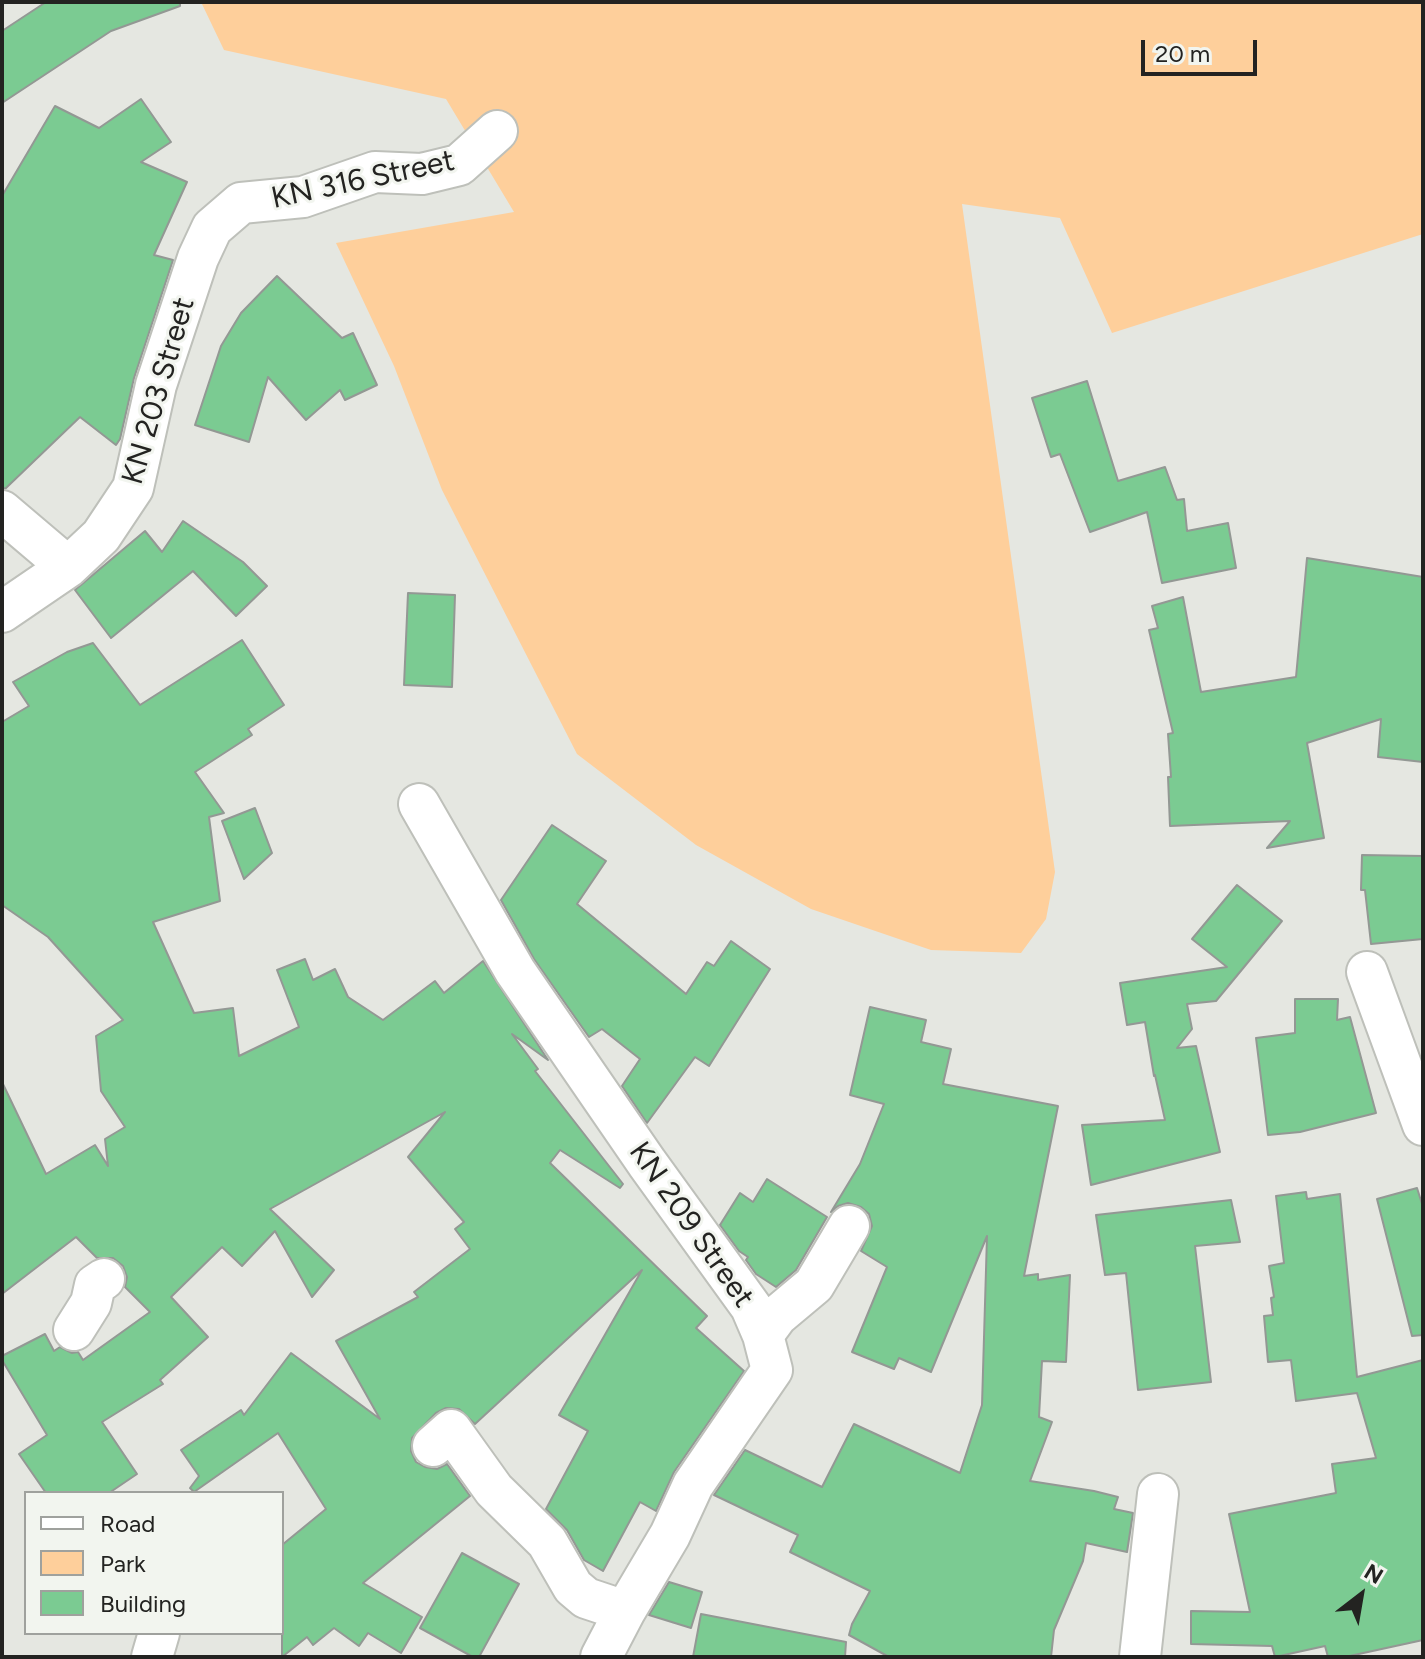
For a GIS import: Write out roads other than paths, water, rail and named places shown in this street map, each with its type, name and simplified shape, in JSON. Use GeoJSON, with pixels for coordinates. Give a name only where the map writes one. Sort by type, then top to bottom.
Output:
{"type":"FeatureCollection","features":[{"type":"Feature","properties":{"kind":"street","name":"KN 316 Street"},"geometry":{"type":"LineString","coordinates":[[198,258],[212,228],[241,203],[303,197],[375,172],[422,174],[459,165],[497,131]]}},
{"type":"Feature","properties":{"kind":"street","name":"KN 203 Street"},"geometry":{"type":"LineString","coordinates":[[2,612],[68,567],[101,536],[133,488],[156,385],[198,258]]}},
{"type":"Feature","properties":{"kind":"street"},"geometry":{"type":"LineString","coordinates":[[2,511],[68,567]]}},
{"type":"Feature","properties":{"kind":"street","name":"KN 209 Street"},"geometry":{"type":"LineString","coordinates":[[419,804],[515,971],[751,1307],[763,1335],[772,1370],[693,1485],[670,1535],[601,1657]]}},
{"type":"Feature","properties":{"kind":"street"},"geometry":{"type":"LineString","coordinates":[[1367,972],[1423,1125]]}},
{"type":"Feature","properties":{"kind":"street"},"geometry":{"type":"LineString","coordinates":[[763,1335],[777,1316],[814,1285],[849,1226]]}},
{"type":"Feature","properties":{"kind":"street"},"geometry":{"type":"LineString","coordinates":[[74,1330],[91,1303],[95,1285],[104,1279]]}},
{"type":"Feature","properties":{"kind":"street"},"geometry":{"type":"LineString","coordinates":[[433,1446],[451,1430],[494,1490],[547,1542],[573,1587],[586,1598],[625,1611]]}},
{"type":"Feature","properties":{"kind":"street"},"geometry":{"type":"LineString","coordinates":[[1140,1657],[1158,1494]]}},
{"type":"Feature","properties":{"kind":"street"},"geometry":{"type":"LineString","coordinates":[[152,1657],[158,1635]]}}]}
